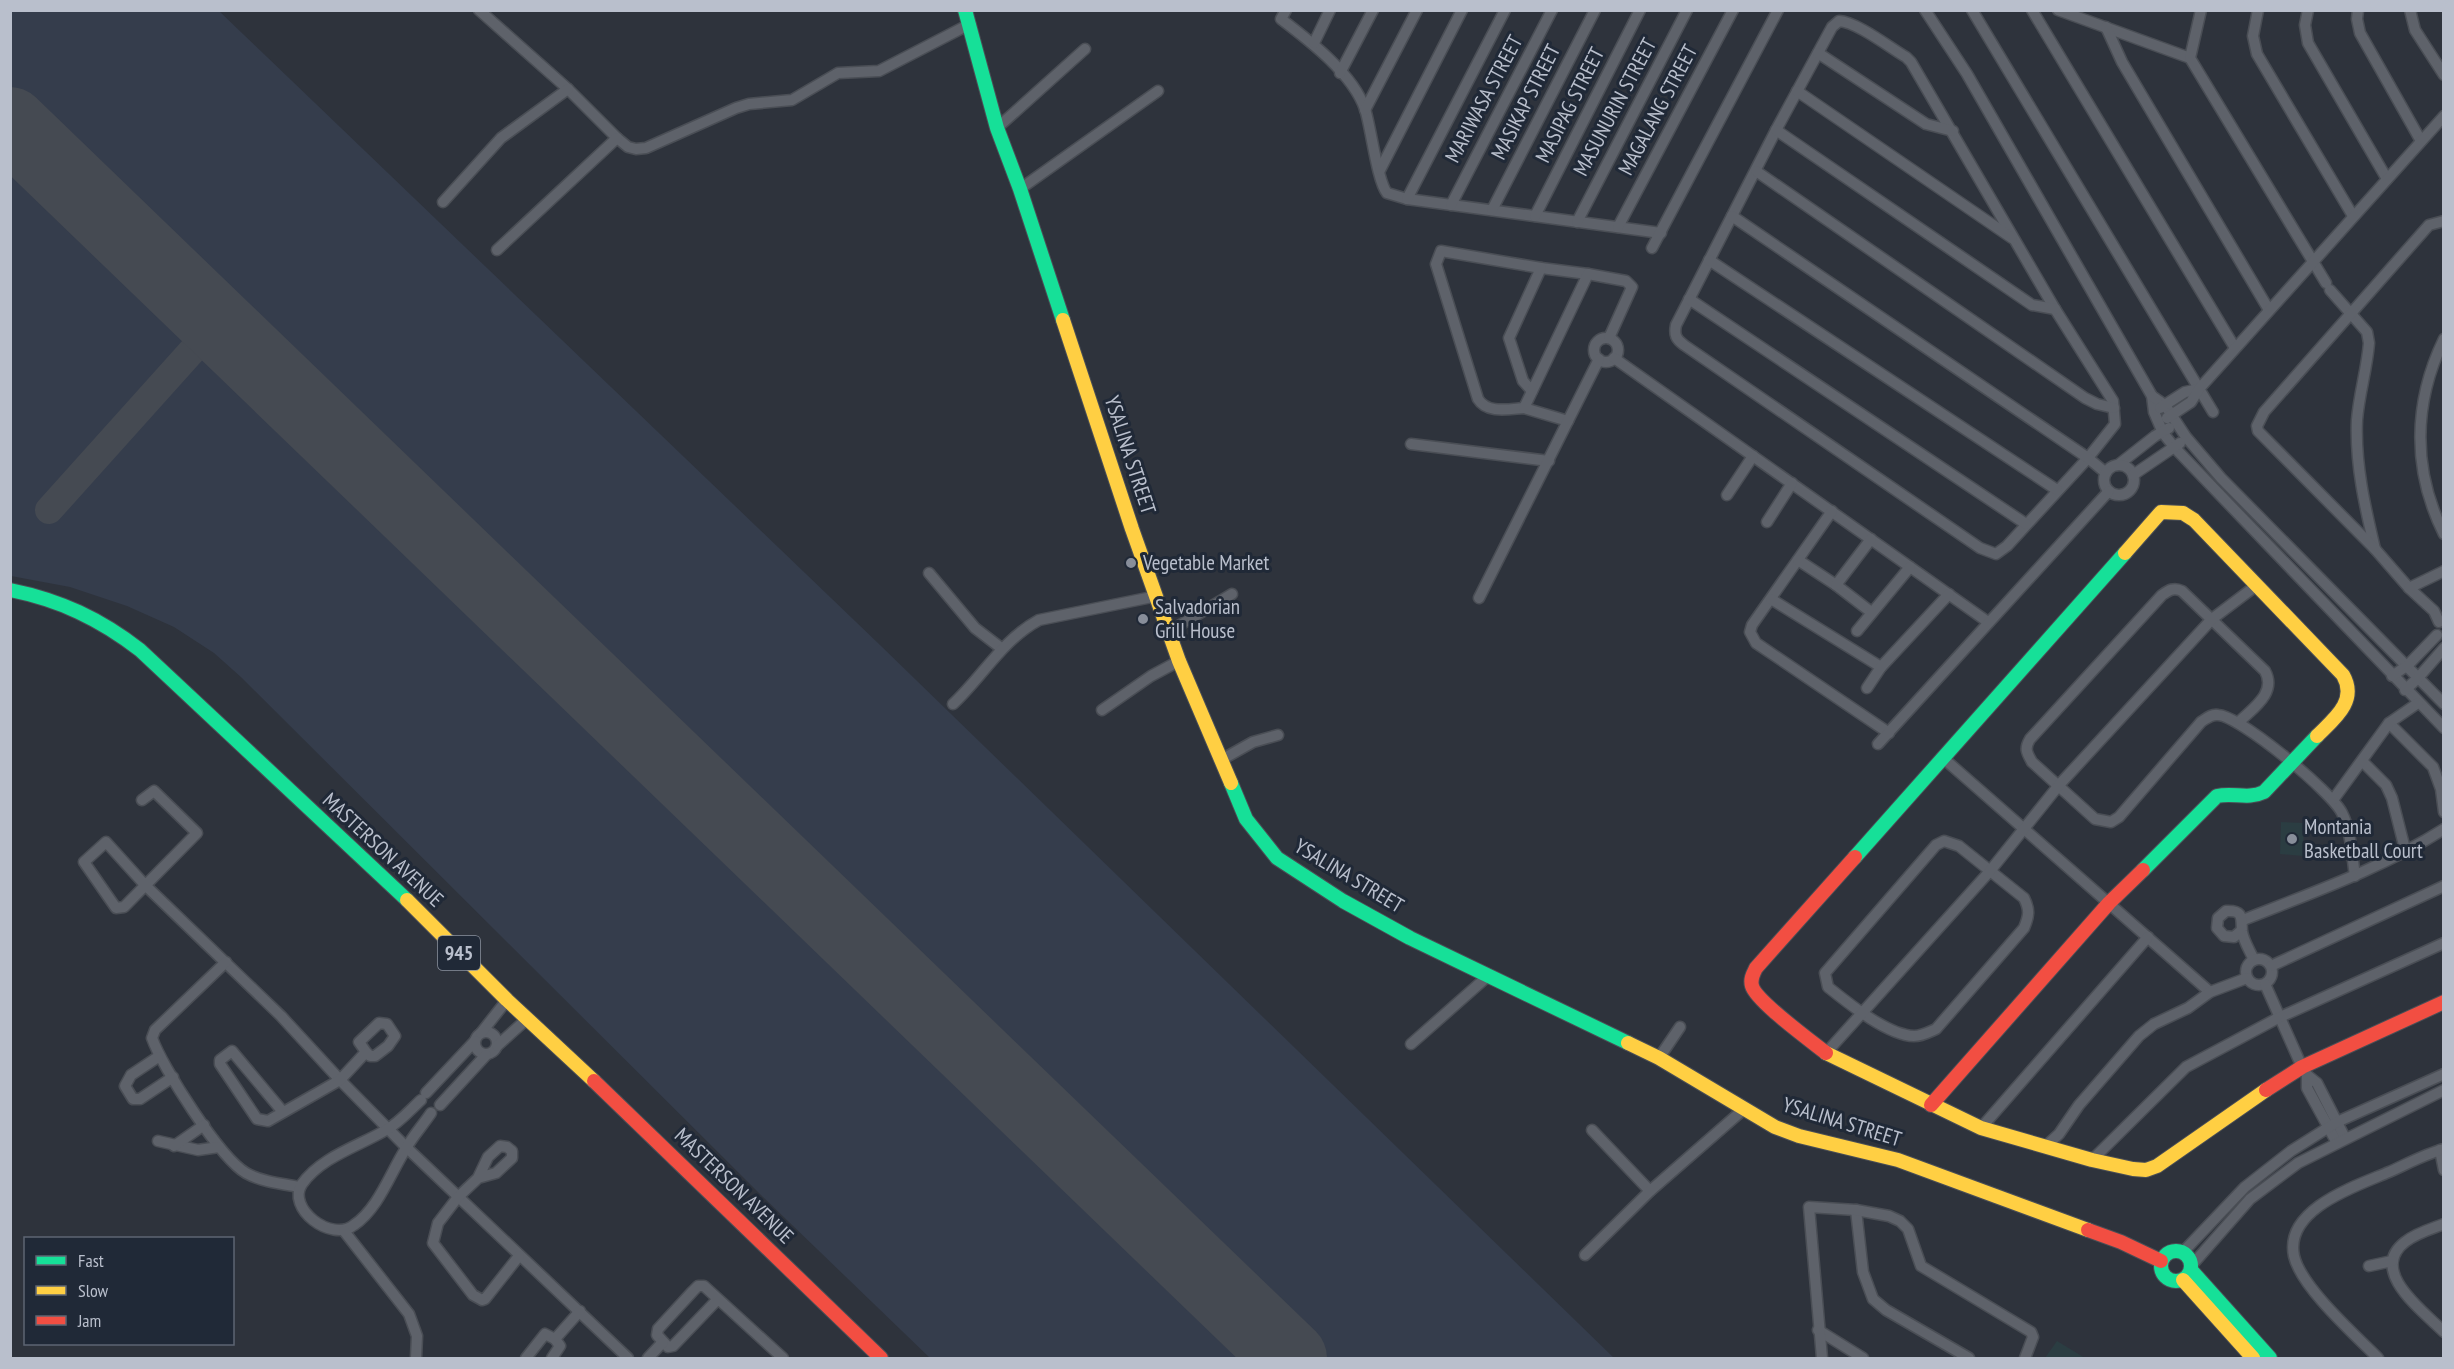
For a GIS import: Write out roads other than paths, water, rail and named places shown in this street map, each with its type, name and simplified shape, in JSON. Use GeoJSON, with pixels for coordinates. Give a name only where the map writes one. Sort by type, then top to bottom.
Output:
{"type":"FeatureCollection","features":[{"type":"Feature","properties":{"kind":"street"},"geometry":{"type":"LineString","coordinates":[[479,10],[568,89],[617,138],[628,147],[636,149],[646,148],[736,108],[792,99],[838,73],[879,71],[970,24]]}},
{"type":"Feature","properties":{"kind":"street","name":"YSALINA STREET"},"geometry":{"type":"LineString","coordinates":[[965,10],[997,128],[1020,189],[1132,529],[1179,661],[1246,819],[1277,858],[1342,901],[1410,938],[1659,1058],[1744,1109],[1788,1132],[1898,1160],[2121,1242],[2161,1261]]}},
{"type":"Feature","properties":{"kind":"street"},"geometry":{"type":"LineString","coordinates":[[1286,10],[1281,19],[1314,43],[1359,93],[1380,170],[1380,182],[1386,193],[1407,199],[1661,233]]}},
{"type":"Feature","properties":{"kind":"street"},"geometry":{"type":"LineString","coordinates":[[1314,43],[1330,10]]}},
{"type":"Feature","properties":{"kind":"street"},"geometry":{"type":"LineString","coordinates":[[1340,73],[1373,10]]}},
{"type":"Feature","properties":{"kind":"street"},"geometry":{"type":"LineString","coordinates":[[1365,110],[1417,10]]}},
{"type":"Feature","properties":{"kind":"street"},"geometry":{"type":"LineString","coordinates":[[1380,170],[1462,10]]}},
{"type":"Feature","properties":{"kind":"street","name":"MARIWASA STREET"},"geometry":{"type":"LineString","coordinates":[[1407,199],[1505,10]]}},
{"type":"Feature","properties":{"kind":"street","name":"MARIWASA STREET"},"geometry":{"type":"LineString","coordinates":[[1451,205],[1552,10]]}},
{"type":"Feature","properties":{"kind":"street","name":"MASIKAP STREET"},"geometry":{"type":"LineString","coordinates":[[1492,210],[1595,10]]}},
{"type":"Feature","properties":{"kind":"street","name":"MASIPAG STREET"},"geometry":{"type":"LineString","coordinates":[[1535,216],[1640,10]]}},
{"type":"Feature","properties":{"kind":"street","name":"MASUNURIN STREET"},"geometry":{"type":"LineString","coordinates":[[1577,222],[1687,10]]}},
{"type":"Feature","properties":{"kind":"street","name":"MAGALANG STREET"},"geometry":{"type":"LineString","coordinates":[[1618,227],[1733,10]]}},
{"type":"Feature","properties":{"kind":"street"},"geometry":{"type":"LineString","coordinates":[[1925,10],[1967,74],[2152,396],[2154,411],[2161,428],[2175,448],[2444,728]]}},
{"type":"Feature","properties":{"kind":"street"},"geometry":{"type":"LineString","coordinates":[[1972,10],[2213,412]]}},
{"type":"Feature","properties":{"kind":"street"},"geometry":{"type":"LineString","coordinates":[[2032,10],[2235,348]]}},
{"type":"Feature","properties":{"kind":"street"},"geometry":{"type":"LineString","coordinates":[[2058,10],[2190,58],[2328,286],[2367,332],[2370,343],[2358,421],[2358,455],[2375,549]]}},
{"type":"Feature","properties":{"kind":"street"},"geometry":{"type":"LineString","coordinates":[[2190,58],[2200,10]]}},
{"type":"Feature","properties":{"kind":"street"},"geometry":{"type":"LineString","coordinates":[[2258,10],[2253,36],[2257,54],[2354,216]]}},
{"type":"Feature","properties":{"kind":"street"},"geometry":{"type":"LineString","coordinates":[[2308,10],[2305,25],[2308,43],[2387,179]]}},
{"type":"Feature","properties":{"kind":"street"},"geometry":{"type":"LineString","coordinates":[[2358,10],[2360,33],[2421,141]]}},
{"type":"Feature","properties":{"kind":"street"},"geometry":{"type":"LineString","coordinates":[[2410,10],[2415,30],[2444,75]]}},
{"type":"Feature","properties":{"kind":"street"},"geometry":{"type":"LineString","coordinates":[[1653,248],[1774,12]]}},
{"type":"Feature","properties":{"kind":"street"},"geometry":{"type":"LineString","coordinates":[[1839,21],[1846,22],[1909,59],[2055,309],[2106,389],[2114,408],[2115,424],[2088,458],[2007,546],[1996,554],[1980,548],[1677,339],[1674,332],[1776,130],[1818,53],[1835,23],[1839,21]]}},
{"type":"Feature","properties":{"kind":"street"},"geometry":{"type":"LineString","coordinates":[[2106,27],[2122,62],[2269,310]]}},
{"type":"Feature","properties":{"kind":"street"},"geometry":{"type":"LineString","coordinates":[[997,128],[1085,49]]}},
{"type":"Feature","properties":{"kind":"street"},"geometry":{"type":"LineString","coordinates":[[1818,53],[1926,124],[1953,131]]}},
{"type":"Feature","properties":{"kind":"street"},"geometry":{"type":"LineString","coordinates":[[443,202],[501,138],[568,89]]}},
{"type":"Feature","properties":{"kind":"street"},"geometry":{"type":"LineString","coordinates":[[1020,189],[1158,91]]}},
{"type":"Feature","properties":{"kind":"street"},"geometry":{"type":"LineString","coordinates":[[1797,91],[2015,240]]}},
{"type":"Feature","properties":{"kind":"street"},"geometry":{"type":"LineString","coordinates":[[2118,465],[2127,467],[2133,475],[2133,484],[2128,492],[2118,495],[2109,491],[2104,483],[2109,469],[2118,465],[2155,436],[2191,402],[2199,389],[2235,348],[2444,116]]}},
{"type":"Feature","properties":{"kind":"street"},"geometry":{"type":"LineString","coordinates":[[1776,130],[2032,305],[2055,309]]}},
{"type":"Feature","properties":{"kind":"street"},"geometry":{"type":"LineString","coordinates":[[497,250],[617,138]]}},
{"type":"Feature","properties":{"kind":"street"},"geometry":{"type":"LineString","coordinates":[[1756,171],[2085,398],[2114,408]]}},
{"type":"Feature","properties":{"kind":"street"},"geometry":{"type":"LineString","coordinates":[[1732,216],[2088,458],[2106,473]]}},
{"type":"Feature","properties":{"kind":"street"},"geometry":{"type":"LineString","coordinates":[[2405,690],[2418,678],[2442,642],[2441,619],[2258,431],[2257,426],[2264,412],[2429,225],[2444,221]]}},
{"type":"Feature","properties":{"kind":"street"},"geometry":{"type":"LineString","coordinates":[[1568,421],[1524,408],[1493,409],[1482,405],[1478,399],[1436,264],[1441,252],[1626,281],[1632,287],[1609,338]]}},
{"type":"Feature","properties":{"kind":"street"},"geometry":{"type":"LineString","coordinates":[[1709,260],[2057,490]]}},
{"type":"Feature","properties":{"kind":"street"},"geometry":{"type":"LineString","coordinates":[[1532,391],[1522,381],[1509,338],[1541,268]]}},
{"type":"Feature","properties":{"kind":"street"},"geometry":{"type":"LineString","coordinates":[[1524,408],[1588,274]]}},
{"type":"Feature","properties":{"kind":"street"},"geometry":{"type":"LineString","coordinates":[[1689,299],[2026,524]]}},
{"type":"Feature","properties":{"kind":"street"},"geometry":{"type":"LineString","coordinates":[[1609,338],[1617,347],[1614,358],[1607,362],[1599,359],[1594,353],[1595,344],[1601,339],[1609,338]]}},
{"type":"Feature","properties":{"kind":"street"},"geometry":{"type":"LineString","coordinates":[[2444,339],[2426,381],[2421,417],[2421,459],[2430,507],[2444,534]]}},
{"type":"Feature","properties":{"kind":"street"},"geometry":{"type":"LineString","coordinates":[[1614,358],[1989,622]]}},
{"type":"Feature","properties":{"kind":"street"},"geometry":{"type":"LineString","coordinates":[[1479,598],[1599,359]]}},
{"type":"Feature","properties":{"kind":"street"},"geometry":{"type":"LineString","coordinates":[[2154,411],[2185,392],[2199,389]]}},
{"type":"Feature","properties":{"kind":"street"},"geometry":{"type":"LineString","coordinates":[[2152,396],[2165,405],[2186,437],[2221,478],[2444,704]]}},
{"type":"Feature","properties":{"kind":"street"},"geometry":{"type":"LineString","coordinates":[[2133,475],[2175,448],[2186,437]]}},
{"type":"Feature","properties":{"kind":"street"},"geometry":{"type":"LineString","coordinates":[[1411,444],[1549,461]]}},
{"type":"Feature","properties":{"kind":"street"},"geometry":{"type":"LineString","coordinates":[[1727,495],[1753,456]]}},
{"type":"Feature","properties":{"kind":"street"},"geometry":{"type":"LineString","coordinates":[[1767,522],[1792,483]]}},
{"type":"Feature","properties":{"kind":"street"},"geometry":{"type":"LineString","coordinates":[[1878,744],[2109,491]]}},
{"type":"Feature","properties":{"kind":"street"},"geometry":{"type":"LineString","coordinates":[[1832,511],[1752,625],[1750,632],[1756,642],[1889,733]]}},
{"type":"Feature","properties":{"kind":"street"},"geometry":{"type":"LineString","coordinates":[[1931,1105],[2109,903],[2217,796],[2225,794],[2254,797],[2264,792],[2290,762],[2342,711],[2348,697],[2347,682],[2343,675],[2194,520],[2183,513],[2161,512],[1756,968],[1751,978],[1752,988],[1764,1002],[1826,1053],[1931,1105],[1981,1128],[2092,1160],[2146,1170],[2157,1166],[2277,1082],[2444,1002]]}},
{"type":"Feature","properties":{"kind":"street"},"geometry":{"type":"LineString","coordinates":[[1836,585],[1871,539]]}},
{"type":"Feature","properties":{"kind":"street"},"geometry":{"type":"LineString","coordinates":[[1798,560],[1871,612]]}},
{"type":"Feature","properties":{"kind":"street"},"geometry":{"type":"LineString","coordinates":[[1857,631],[1910,567]]}},
{"type":"Feature","properties":{"kind":"street"},"geometry":{"type":"LineString","coordinates":[[2409,588],[2444,571]]}},
{"type":"Feature","properties":{"kind":"street"},"geometry":{"type":"LineString","coordinates":[[928,573],[975,628],[1001,648]]}},
{"type":"Feature","properties":{"kind":"street"},"geometry":{"type":"LineString","coordinates":[[1826,1053],[1990,871],[2059,785],[2212,619],[2257,585]]}},
{"type":"Feature","properties":{"kind":"street"},"geometry":{"type":"LineString","coordinates":[[2239,722],[2267,693],[2269,678],[2265,671],[2212,619],[2177,589],[2171,589],[2162,595],[2030,739],[2026,752],[2032,762],[2096,819],[2111,822],[2119,817],[2201,722],[2209,716],[2217,715],[2239,722],[2290,762],[2333,800],[2343,813],[2355,876]]}},
{"type":"Feature","properties":{"kind":"street","name":"MASTERSON AVENUE"},"geometry":{"type":"LineString","coordinates":[[10,590],[55,600],[99,619],[126,638],[389,882],[507,1000],[655,1139],[881,1359]]}},
{"type":"Feature","properties":{"kind":"street"},"geometry":{"type":"LineString","coordinates":[[1170,631],[1232,594]]}},
{"type":"Feature","properties":{"kind":"street"},"geometry":{"type":"LineString","coordinates":[[1867,688],[1881,667],[1949,594]]}},
{"type":"Feature","properties":{"kind":"street"},"geometry":{"type":"LineString","coordinates":[[953,704],[966,692],[1001,648],[1024,628],[1040,620],[1157,596]]}},
{"type":"Feature","properties":{"kind":"street"},"geometry":{"type":"LineString","coordinates":[[1771,599],[1881,667]]}},
{"type":"Feature","properties":{"kind":"street"},"geometry":{"type":"LineString","coordinates":[[2392,676],[2442,642]]}},
{"type":"Feature","properties":{"kind":"street"},"geometry":{"type":"LineString","coordinates":[[1102,710],[1151,676],[1179,661]]}},
{"type":"Feature","properties":{"kind":"street"},"geometry":{"type":"LineString","coordinates":[[2333,800],[2363,762],[2389,723],[2418,703]]}},
{"type":"Feature","properties":{"kind":"street"},"geometry":{"type":"LineString","coordinates":[[2389,723],[2433,766],[2441,789],[2444,812]]}},
{"type":"Feature","properties":{"kind":"street"},"geometry":{"type":"LineString","coordinates":[[1221,760],[1253,742],[1278,735]]}},
{"type":"Feature","properties":{"kind":"street"},"geometry":{"type":"LineString","coordinates":[[1942,757],[2210,992]]}},
{"type":"Feature","properties":{"kind":"street"},"geometry":{"type":"LineString","coordinates":[[2363,762],[2389,791],[2406,853]]}},
{"type":"Feature","properties":{"kind":"street"},"geometry":{"type":"LineString","coordinates":[[142,800],[154,791],[197,833],[146,885],[124,907],[118,909],[84,861],[106,842],[146,885],[281,1016],[339,1080],[406,1147],[628,1359]]}},
{"type":"Feature","properties":{"kind":"street"},"geometry":{"type":"LineString","coordinates":[[2254,960],[2242,925],[2406,853],[2444,829]]}},
{"type":"Feature","properties":{"kind":"street"},"geometry":{"type":"LineString","coordinates":[[1944,841],[1959,846],[2024,898],[2029,908],[2029,916],[2024,928],[1936,1029],[1923,1035],[1912,1036],[1899,1033],[1863,1014],[1828,987],[1825,973],[1929,854],[1944,841]]}},
{"type":"Feature","properties":{"kind":"street"},"geometry":{"type":"LineString","coordinates":[[2271,966],[2444,886]]}},
{"type":"Feature","properties":{"kind":"street"},"geometry":{"type":"LineString","coordinates":[[1981,1128],[2148,937]]}},
{"type":"Feature","properties":{"kind":"street"},"geometry":{"type":"LineString","coordinates":[[2092,1160],[2186,1067],[2278,1018],[2444,943]]}},
{"type":"Feature","properties":{"kind":"street"},"geometry":{"type":"LineString","coordinates":[[2264,959],[2271,966],[2272,976],[2265,984],[2255,984],[2247,978],[2247,968],[2254,960],[2264,959]]}},
{"type":"Feature","properties":{"kind":"street"},"geometry":{"type":"LineString","coordinates":[[226,962],[155,1030],[152,1038],[158,1057],[219,1147],[235,1166],[252,1176],[300,1187]]}},
{"type":"Feature","properties":{"kind":"street"},"geometry":{"type":"LineString","coordinates":[[1411,1044],[1488,976]]}},
{"type":"Feature","properties":{"kind":"street"},"geometry":{"type":"LineString","coordinates":[[2045,1147],[2059,1134],[2079,1105],[2139,1036],[2154,1024],[2188,1008],[2210,992],[2247,978]]}},
{"type":"Feature","properties":{"kind":"street"},"geometry":{"type":"LineString","coordinates":[[2265,984],[2278,1018],[2304,1071],[2317,1083],[2332,1125],[2341,1140]]}},
{"type":"Feature","properties":{"kind":"street"},"geometry":{"type":"LineString","coordinates":[[416,1359],[417,1336],[409,1314],[344,1231],[322,1226],[307,1214],[300,1202],[300,1187],[312,1173],[329,1161],[388,1129],[423,1097],[478,1037],[507,1000]]}},
{"type":"Feature","properties":{"kind":"street"},"geometry":{"type":"LineString","coordinates":[[344,1231],[359,1222],[371,1208],[406,1147],[431,1113],[438,1109],[486,1055],[495,1050],[527,1019]]}},
{"type":"Feature","properties":{"kind":"street"},"geometry":{"type":"LineString","coordinates":[[1659,1058],[1680,1026]]}},
{"type":"Feature","properties":{"kind":"street"},"geometry":{"type":"LineString","coordinates":[[478,1037],[491,1033],[495,1036],[497,1046]]}},
{"type":"Feature","properties":{"kind":"street"},"geometry":{"type":"LineString","coordinates":[[478,1037],[478,1050],[486,1055]]}},
{"type":"Feature","properties":{"kind":"street"},"geometry":{"type":"LineString","coordinates":[[283,1112],[232,1051],[220,1060],[220,1064],[257,1119],[263,1122],[268,1121],[339,1080],[366,1052]]}},
{"type":"Feature","properties":{"kind":"street"},"geometry":{"type":"LineString","coordinates":[[158,1057],[127,1080],[125,1086],[130,1095],[140,1099],[173,1077]]}},
{"type":"Feature","properties":{"kind":"street"},"geometry":{"type":"LineString","coordinates":[[2183,1252],[2245,1187],[2291,1151],[2332,1125],[2444,1074]]}},
{"type":"Feature","properties":{"kind":"street"},"geometry":{"type":"LineString","coordinates":[[2253,1359],[2189,1272],[2188,1256],[2183,1252],[2172,1251],[2161,1261],[2164,1276],[2173,1281],[2189,1272],[2250,1199],[2298,1163],[2444,1090]]}},
{"type":"Feature","properties":{"kind":"street"},"geometry":{"type":"LineString","coordinates":[[423,1097],[435,1093],[441,1100],[440,1105]]}},
{"type":"Feature","properties":{"kind":"street"},"geometry":{"type":"LineString","coordinates":[[423,1097],[423,1109],[431,1113]]}},
{"type":"Feature","properties":{"kind":"street"},"geometry":{"type":"LineString","coordinates":[[1585,1256],[1650,1191],[1744,1109]]}},
{"type":"Feature","properties":{"kind":"street"},"geometry":{"type":"LineString","coordinates":[[174,1146],[204,1125]]}},
{"type":"Feature","properties":{"kind":"street"},"geometry":{"type":"LineString","coordinates":[[1592,1130],[1650,1191]]}},
{"type":"Feature","properties":{"kind":"street"},"geometry":{"type":"LineString","coordinates":[[158,1141],[198,1150],[219,1147]]}},
{"type":"Feature","properties":{"kind":"street"},"geometry":{"type":"LineString","coordinates":[[2378,1359],[2301,1274],[2294,1256],[2295,1238],[2304,1220],[2334,1196],[2442,1149],[2444,1170]]}},
{"type":"Feature","properties":{"kind":"street"},"geometry":{"type":"LineString","coordinates":[[478,1178],[458,1197],[438,1223],[433,1243],[477,1299],[485,1299],[519,1256]]}},
{"type":"Feature","properties":{"kind":"street"},"geometry":{"type":"LineString","coordinates":[[1822,1359],[1809,1207],[1856,1210],[1889,1216],[1900,1221],[1908,1229],[1917,1260],[1928,1272],[2027,1328],[2033,1337],[2025,1359]]}},
{"type":"Feature","properties":{"kind":"street"},"geometry":{"type":"LineString","coordinates":[[1856,1210],[1863,1272],[1873,1299],[1886,1310],[1969,1359]]}},
{"type":"Feature","properties":{"kind":"street"},"geometry":{"type":"LineString","coordinates":[[2444,1224],[2404,1242],[2395,1252],[2392,1261],[2392,1270],[2397,1283],[2444,1332]]}},
{"type":"Feature","properties":{"kind":"street"},"geometry":{"type":"LineString","coordinates":[[2369,1266],[2392,1261]]}},
{"type":"Feature","properties":{"kind":"street"},"geometry":{"type":"LineString","coordinates":[[2189,1272],[2270,1359]]}},
{"type":"Feature","properties":{"kind":"street"},"geometry":{"type":"LineString","coordinates":[[718,1299],[673,1346],[668,1347],[657,1335],[658,1329],[699,1286],[704,1286],[783,1359]]}},
{"type":"Feature","properties":{"kind":"street"},"geometry":{"type":"LineString","coordinates":[[555,1339],[580,1311]]}},
{"type":"Feature","properties":{"kind":"street"},"geometry":{"type":"LineString","coordinates":[[1818,1330],[1863,1359]]}},
{"type":"Feature","properties":{"kind":"street"},"geometry":{"type":"LineString","coordinates":[[526,1359],[545,1334],[555,1339],[560,1346],[552,1359]]}},
{"type":"Feature","properties":{"kind":"street"},"geometry":{"type":"LineString","coordinates":[[648,1359],[663,1342]]}},
{"type":"Feature","properties":{"kind":"place","name":"Vegetable Market"},"geometry":{"type":"Point","coordinates":[1131,563]}},
{"type":"Feature","properties":{"kind":"place","name":"Salvadorian Grill House"},"geometry":{"type":"Point","coordinates":[1143,619]}},
{"type":"Feature","properties":{"kind":"place","name":"Montania Basketball Court"},"geometry":{"type":"Point","coordinates":[2292,839]}}]}
